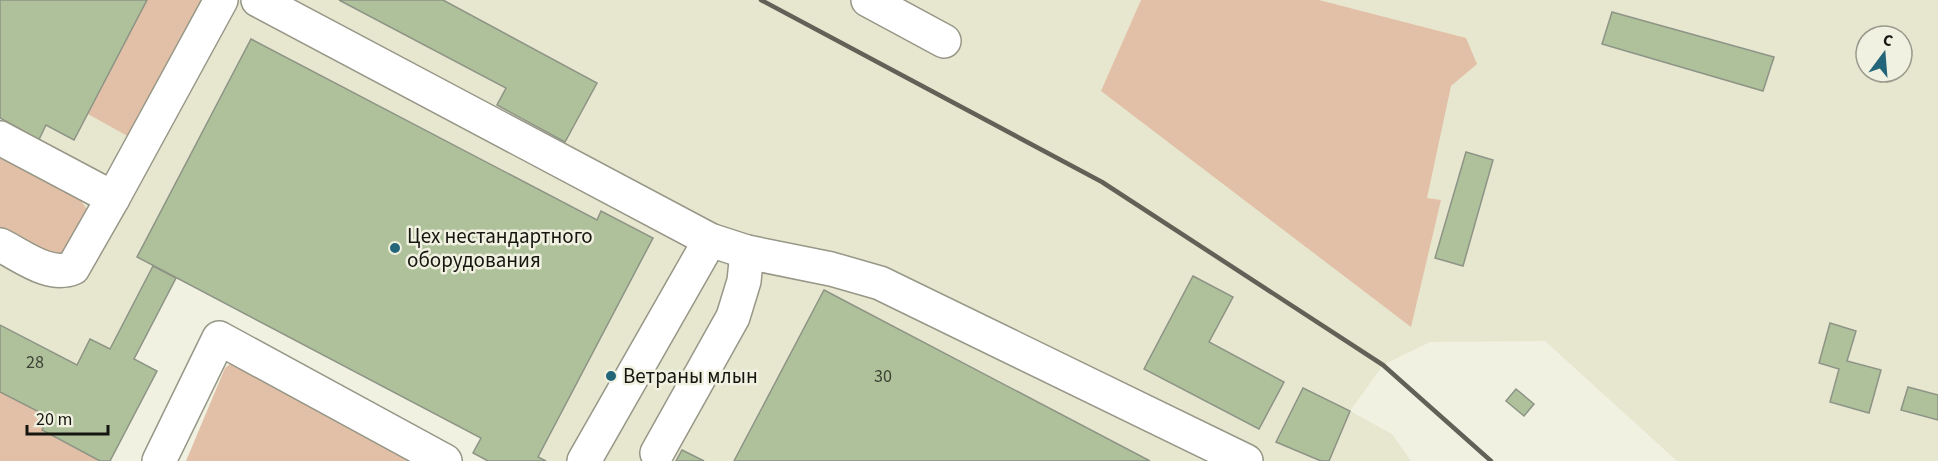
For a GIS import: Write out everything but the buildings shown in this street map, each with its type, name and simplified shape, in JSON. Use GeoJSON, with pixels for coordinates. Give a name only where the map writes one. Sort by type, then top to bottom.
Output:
{"type":"FeatureCollection","features":[{"type":"Feature","properties":{"kind":"lane"},"geometry":{"type":"LineString","coordinates":[[0,245],[50,270],[64,272],[73,268],[221,0]]}},
{"type":"Feature","properties":{"kind":"lane"},"geometry":{"type":"LineString","coordinates":[[258,0],[710,240],[747,252],[831,269],[880,283],[1246,461]]}},
{"type":"Feature","properties":{"kind":"lane"},"geometry":{"type":"LineString","coordinates":[[868,0],[944,41]]}},
{"type":"Feature","properties":{"kind":"lane"},"geometry":{"type":"LineString","coordinates":[[0,138],[113,198]]}},
{"type":"Feature","properties":{"kind":"lane"},"geometry":{"type":"LineString","coordinates":[[584,461],[710,240]]}},
{"type":"Feature","properties":{"kind":"lane"},"geometry":{"type":"LineString","coordinates":[[657,453],[733,317],[744,281],[747,252]]}},
{"type":"Feature","properties":{"kind":"lane"},"geometry":{"type":"LineString","coordinates":[[159,461],[219,338],[445,461]]}},
{"type":"Feature","properties":{"kind":"shaded area"},"geometry":{"type":"Polygon","coordinates":[[[0,0],[1938,0],[1938,461],[1677,461],[1545,341],[1430,342],[1383,365],[1350,411],[1392,434],[1411,461],[488,461],[473,453],[481,437],[176,278],[134,358],[157,371],[110,461],[100,461],[42,430],[0,392],[0,0]]]}},
{"type":"Feature","properties":{"kind":"shaded area"},"geometry":{"type":"Polygon","coordinates":[[[147,0],[201,0],[131,138],[88,114],[147,0]]]}},
{"type":"Feature","properties":{"kind":"shaded area"},"geometry":{"type":"Polygon","coordinates":[[[1141,0],[1319,0],[1466,38],[1477,64],[1451,86],[1427,198],[1441,200],[1411,327],[1101,91],[1141,0]]]}},
{"type":"Feature","properties":{"kind":"shaded area"},"geometry":{"type":"Polygon","coordinates":[[[0,154],[73,189],[90,214],[74,257],[0,255],[0,154]]]}},
{"type":"Feature","properties":{"kind":"shaded area"},"geometry":{"type":"Polygon","coordinates":[[[235,360],[414,461],[186,461],[225,368],[235,360]]]}},
{"type":"Feature","properties":{"kind":"shaded area"},"geometry":{"type":"Polygon","coordinates":[[[0,392],[49,417],[43,431],[100,461],[0,461],[0,392]]]}},
{"type":"Feature","properties":{"kind":"railway"},"geometry":{"type":"LineString","coordinates":[[761,0],[1102,182],[1383,365],[1491,461]]}},
{"type":"Feature","properties":{"kind":"place","name":"Цех нестандартного оборудования"},"geometry":{"type":"Point","coordinates":[395,248]}},
{"type":"Feature","properties":{"kind":"place","name":"Ветраны млын"},"geometry":{"type":"Point","coordinates":[611,376]}}]}
